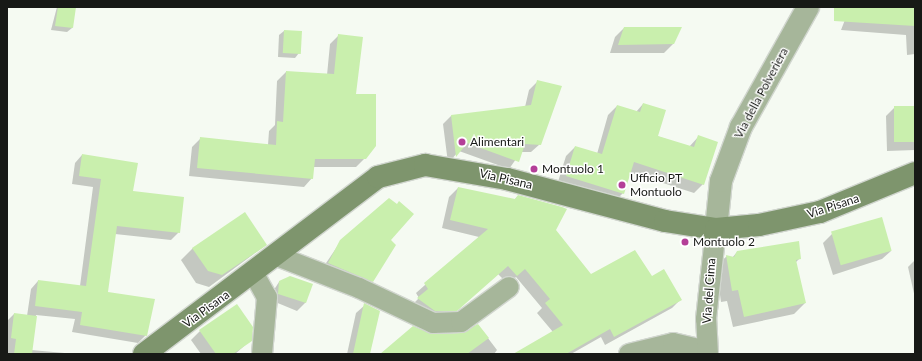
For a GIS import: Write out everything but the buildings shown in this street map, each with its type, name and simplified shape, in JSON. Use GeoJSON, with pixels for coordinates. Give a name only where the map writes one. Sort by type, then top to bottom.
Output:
{"type":"FeatureCollection","features":[{"type":"Feature","properties":{"kind":"main road","name":"Via Pisana"},"geometry":{"type":"LineString","coordinates":[[144,354],[254,274],[378,177],[425,165],[507,179],[665,222],[716,229],[759,225],[820,212],[915,173]]}},
{"type":"Feature","properties":{"kind":"street","name":"Via della Polveriera"},"geometry":{"type":"LineString","coordinates":[[716,229],[721,181],[741,127],[808,7]]}},
{"type":"Feature","properties":{"kind":"street","name":"Via del Cima"},"geometry":{"type":"LineString","coordinates":[[707,352],[706,319],[716,229]]}},
{"type":"Feature","properties":{"kind":"street"},"geometry":{"type":"LineString","coordinates":[[276,256],[359,288],[433,323],[461,322],[509,287]]}},
{"type":"Feature","properties":{"kind":"street"},"geometry":{"type":"LineString","coordinates":[[254,274],[267,297],[262,354]]}},
{"type":"Feature","properties":{"kind":"street"},"geometry":{"type":"LineString","coordinates":[[629,354],[673,343],[707,352]]}},
{"type":"Feature","properties":{"kind":"place","name":"Alimentari"},"geometry":{"type":"Point","coordinates":[462,142]}},
{"type":"Feature","properties":{"kind":"place","name":"Montuolo 1"},"geometry":{"type":"Point","coordinates":[534,169]}},
{"type":"Feature","properties":{"kind":"place","name":"Ufficio PT Montuolo"},"geometry":{"type":"Point","coordinates":[622,185]}},
{"type":"Feature","properties":{"kind":"place","name":"Montuolo 2"},"geometry":{"type":"Point","coordinates":[685,242]}}]}
